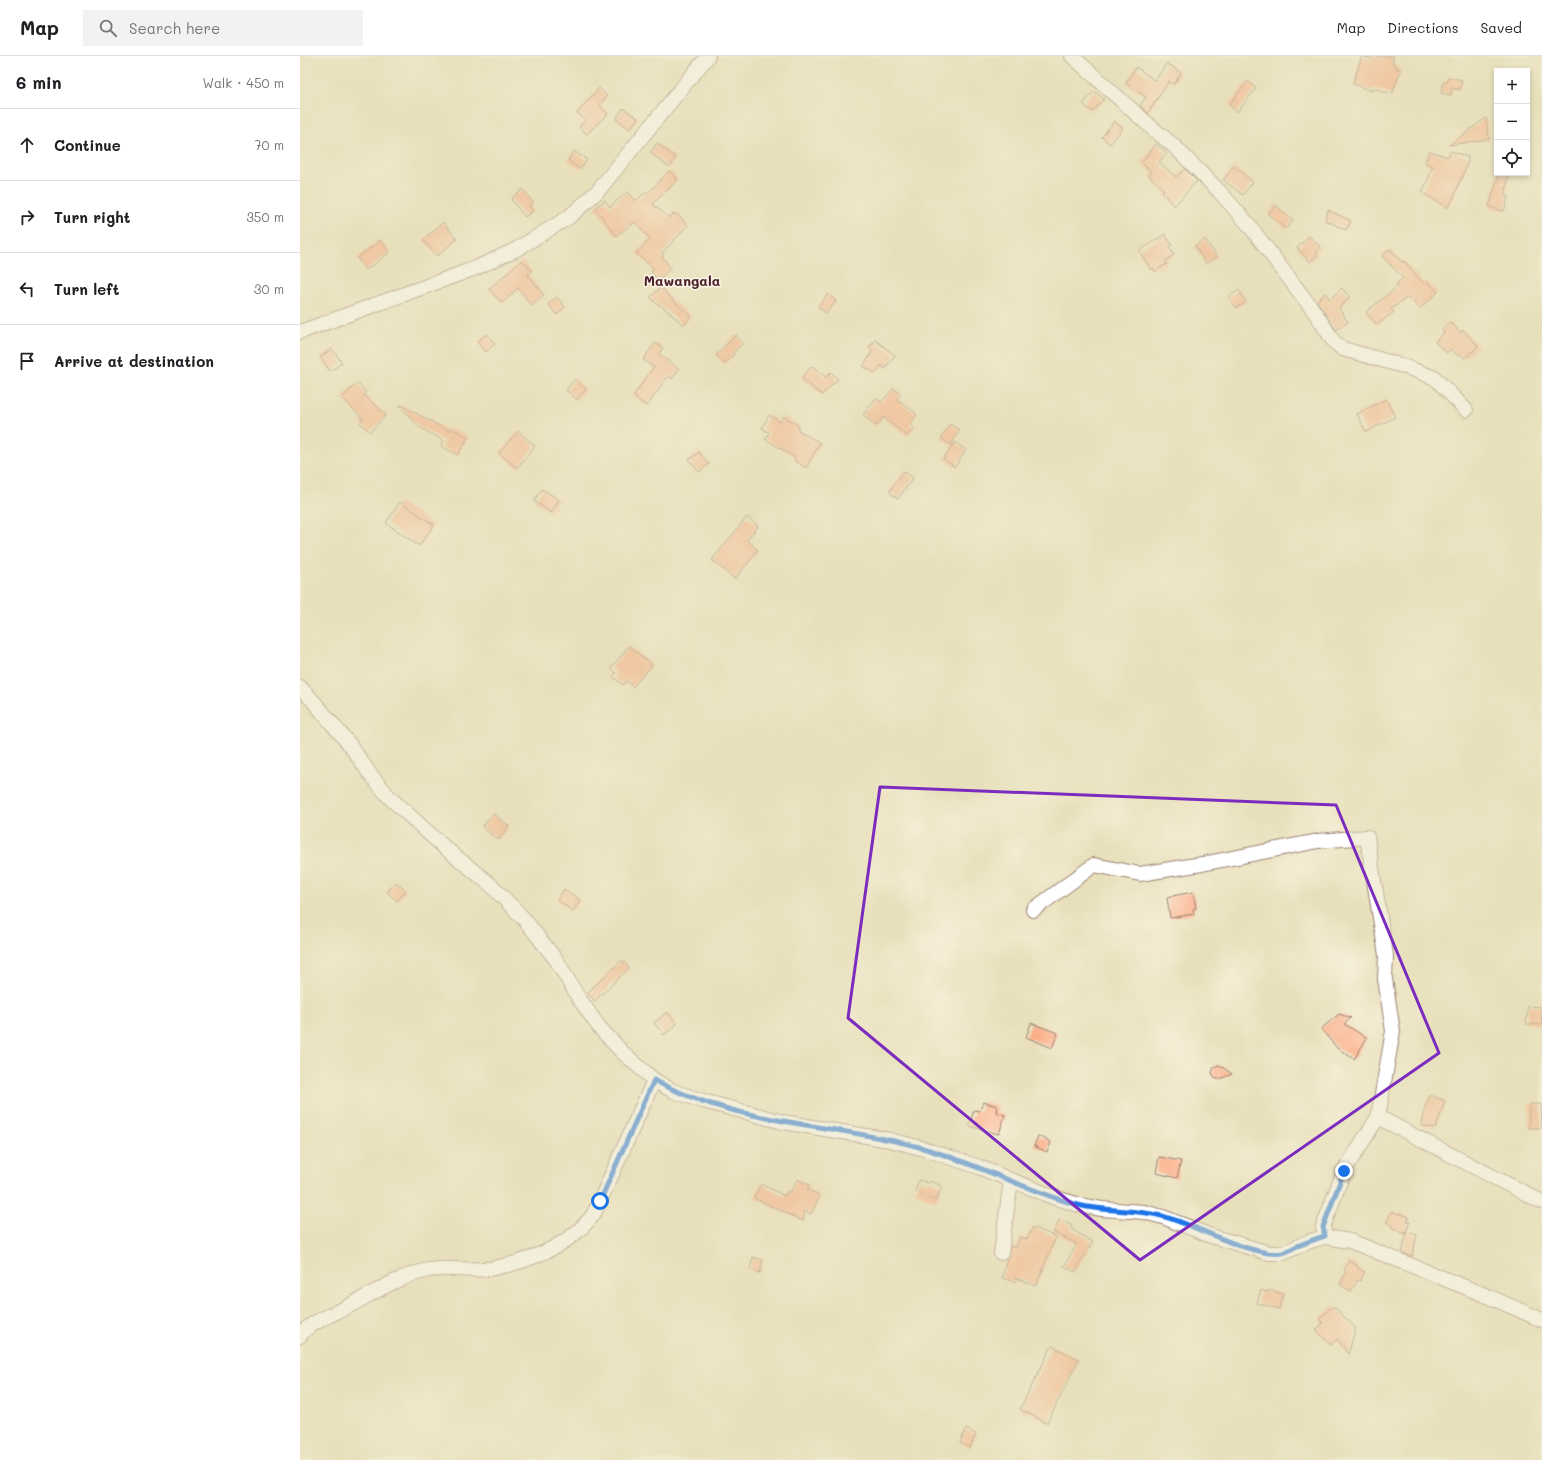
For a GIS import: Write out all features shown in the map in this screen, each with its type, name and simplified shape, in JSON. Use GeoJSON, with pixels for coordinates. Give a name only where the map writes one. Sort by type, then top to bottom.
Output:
{"type":"FeatureCollection","features":[{"type":"Feature","properties":{"kind":"street"},"geometry":{"type":"LineString","coordinates":[[300,332],[476,268],[518,249],[569,217],[597,192],[708,56]]}},
{"type":"Feature","properties":{"kind":"street"},"geometry":{"type":"LineString","coordinates":[[1072,56],[1174,146],[1219,191],[1249,225],[1316,314],[1334,342],[1343,349],[1403,366],[1435,378],[1466,410]]}},
{"type":"Feature","properties":{"kind":"street"},"geometry":{"type":"LineString","coordinates":[[300,687],[350,745],[370,774],[390,798],[444,847],[490,885],[524,919],[557,961],[578,998],[599,1026],[622,1052],[654,1080],[673,1091],[702,1101],[783,1122],[896,1141],[943,1155],[1079,1205],[1102,1209],[1144,1212],[1163,1217],[1211,1236],[1269,1253],[1283,1253],[1325,1236],[1350,1241],[1485,1294],[1542,1320]]}},
{"type":"Feature","properties":{"kind":"street"},"geometry":{"type":"LineString","coordinates":[[1033,910],[1094,865],[1140,874],[1202,864],[1318,841],[1367,837],[1386,955],[1385,979],[1393,1031],[1378,1117],[1344,1171],[1323,1227],[1325,1236]]}},
{"type":"Feature","properties":{"kind":"street"},"geometry":{"type":"LineString","coordinates":[[300,1336],[303,1331],[317,1322],[363,1299],[385,1285],[404,1277],[429,1270],[488,1269],[521,1262],[549,1251],[576,1233],[590,1219],[600,1201],[654,1080]]}},
{"type":"Feature","properties":{"kind":"street"},"geometry":{"type":"LineString","coordinates":[[1378,1117],[1542,1202]]}},
{"type":"Feature","properties":{"kind":"street"},"geometry":{"type":"LineString","coordinates":[[1001,1252],[1011,1180]]}},
{"type":"Feature","properties":{"kind":"highlighted area"},"geometry":{"type":"Polygon","coordinates":[[[880,787],[1336,805],[1439,1053],[1140,1260],[848,1018],[880,787]]]}},
{"type":"Feature","properties":{"kind":"building"},"geometry":{"type":"Polygon","coordinates":[[[1362,56],[1372,59],[1373,56],[1394,56],[1392,63],[1397,65],[1396,68],[1401,70],[1392,94],[1373,88],[1372,91],[1353,84],[1362,56]]]}},
{"type":"Feature","properties":{"kind":"building"},"geometry":{"type":"Polygon","coordinates":[[[1167,63],[1181,73],[1174,84],[1169,81],[1148,113],[1140,106],[1146,97],[1126,83],[1136,67],[1155,81],[1167,63]]]}},
{"type":"Feature","properties":{"kind":"building"},"geometry":{"type":"Polygon","coordinates":[[[1448,77],[1462,80],[1460,90],[1452,88],[1451,95],[1441,93],[1443,82],[1447,82],[1448,77]]]}},
{"type":"Feature","properties":{"kind":"building"},"geometry":{"type":"Polygon","coordinates":[[[1248,81],[1256,88],[1237,112],[1229,105],[1248,81]]]}},
{"type":"Feature","properties":{"kind":"building"},"geometry":{"type":"Polygon","coordinates":[[[599,88],[607,96],[600,105],[608,114],[587,134],[579,127],[586,120],[577,113],[599,88]]]}},
{"type":"Feature","properties":{"kind":"building"},"geometry":{"type":"Polygon","coordinates":[[[1094,91],[1104,99],[1092,112],[1083,104],[1094,91]]]}},
{"type":"Feature","properties":{"kind":"building"},"geometry":{"type":"Polygon","coordinates":[[[623,108],[638,118],[630,129],[616,119],[623,108]]]}},
{"type":"Feature","properties":{"kind":"building"},"geometry":{"type":"Polygon","coordinates":[[[1486,118],[1489,139],[1449,145],[1486,118]]]}},
{"type":"Feature","properties":{"kind":"building"},"geometry":{"type":"Polygon","coordinates":[[[1114,121],[1123,128],[1110,144],[1102,137],[1114,121]]]}},
{"type":"Feature","properties":{"kind":"building"},"geometry":{"type":"Polygon","coordinates":[[[657,143],[676,158],[669,167],[650,153],[657,143]]]}},
{"type":"Feature","properties":{"kind":"building"},"geometry":{"type":"Polygon","coordinates":[[[1156,144],[1167,153],[1159,162],[1176,177],[1185,169],[1197,181],[1174,206],[1162,192],[1164,190],[1149,176],[1152,172],[1141,163],[1156,144]]]}},
{"type":"Feature","properties":{"kind":"building"},"geometry":{"type":"Polygon","coordinates":[[[574,151],[587,160],[580,169],[568,160],[574,151]]]}},
{"type":"Feature","properties":{"kind":"building"},"geometry":{"type":"Polygon","coordinates":[[[1429,151],[1448,157],[1450,151],[1468,157],[1462,179],[1461,178],[1453,199],[1447,208],[1422,192],[1433,166],[1425,163],[1429,151]]]}},
{"type":"Feature","properties":{"kind":"building"},"geometry":{"type":"Polygon","coordinates":[[[1234,166],[1253,182],[1243,195],[1223,180],[1234,166]]]}},
{"type":"Feature","properties":{"kind":"building"},"geometry":{"type":"Polygon","coordinates":[[[669,171],[678,179],[653,204],[669,218],[673,214],[677,214],[688,225],[662,253],[664,255],[662,257],[671,268],[658,280],[651,272],[654,269],[636,253],[650,239],[635,222],[616,236],[595,208],[605,200],[610,207],[627,192],[635,201],[646,192],[648,193],[669,171]]]}},
{"type":"Feature","properties":{"kind":"building"},"geometry":{"type":"Polygon","coordinates":[[[1498,176],[1508,176],[1505,196],[1508,197],[1504,211],[1489,207],[1498,176]]]}},
{"type":"Feature","properties":{"kind":"building"},"geometry":{"type":"Polygon","coordinates":[[[523,189],[533,203],[529,206],[533,211],[525,217],[511,199],[523,189]]]}},
{"type":"Feature","properties":{"kind":"building"},"geometry":{"type":"Polygon","coordinates":[[[1276,205],[1293,221],[1286,229],[1268,214],[1276,205]]]}},
{"type":"Feature","properties":{"kind":"building"},"geometry":{"type":"Polygon","coordinates":[[[1328,210],[1351,221],[1346,230],[1325,220],[1328,210]]]}},
{"type":"Feature","properties":{"kind":"building"},"geometry":{"type":"Polygon","coordinates":[[[443,222],[457,239],[437,256],[423,240],[443,222]]]}},
{"type":"Feature","properties":{"kind":"building"},"geometry":{"type":"Polygon","coordinates":[[[1165,234],[1172,245],[1169,247],[1174,255],[1165,261],[1167,264],[1155,271],[1153,268],[1151,270],[1139,251],[1165,234]]]}},
{"type":"Feature","properties":{"kind":"building"},"geometry":{"type":"Polygon","coordinates":[[[1309,236],[1320,247],[1316,252],[1318,254],[1310,262],[1297,248],[1309,236]]]}},
{"type":"Feature","properties":{"kind":"building"},"geometry":{"type":"Polygon","coordinates":[[[1205,239],[1217,257],[1206,264],[1195,246],[1205,239]]]}},
{"type":"Feature","properties":{"kind":"building"},"geometry":{"type":"Polygon","coordinates":[[[380,240],[390,252],[366,270],[357,258],[380,240]]]}},
{"type":"Feature","properties":{"kind":"building"},"geometry":{"type":"Polygon","coordinates":[[[1390,249],[1403,263],[1404,261],[1424,284],[1427,281],[1438,292],[1420,309],[1408,297],[1391,309],[1394,312],[1377,325],[1366,312],[1398,286],[1396,284],[1403,278],[1382,256],[1390,249]]]}},
{"type":"Feature","properties":{"kind":"building"},"geometry":{"type":"Polygon","coordinates":[[[522,260],[532,271],[528,274],[544,295],[531,305],[518,288],[502,303],[489,289],[522,260]]]}},
{"type":"Feature","properties":{"kind":"building"},"geometry":{"type":"Polygon","coordinates":[[[661,287],[673,301],[691,316],[684,325],[650,297],[661,287]]]}},
{"type":"Feature","properties":{"kind":"building"},"geometry":{"type":"Polygon","coordinates":[[[1342,288],[1350,297],[1339,308],[1348,322],[1336,330],[1317,301],[1325,293],[1330,299],[1342,288]]]}},
{"type":"Feature","properties":{"kind":"building"},"geometry":{"type":"Polygon","coordinates":[[[1239,290],[1246,302],[1236,308],[1228,297],[1239,290]]]}},
{"type":"Feature","properties":{"kind":"building"},"geometry":{"type":"Polygon","coordinates":[[[828,294],[836,301],[826,313],[818,307],[828,294]]]}},
{"type":"Feature","properties":{"kind":"building"},"geometry":{"type":"Polygon","coordinates":[[[557,297],[565,307],[557,315],[548,304],[557,297]]]}},
{"type":"Feature","properties":{"kind":"building"},"geometry":{"type":"Polygon","coordinates":[[[1450,322],[1461,333],[1463,330],[1478,346],[1465,358],[1460,354],[1458,356],[1450,349],[1447,353],[1435,342],[1444,333],[1442,330],[1450,322]]]}},
{"type":"Feature","properties":{"kind":"building"},"geometry":{"type":"Polygon","coordinates":[[[487,334],[495,344],[486,352],[477,342],[487,334]]]}},
{"type":"Feature","properties":{"kind":"building"},"geometry":{"type":"Polygon","coordinates":[[[736,335],[743,343],[733,353],[734,355],[724,364],[716,355],[736,335]]]}},
{"type":"Feature","properties":{"kind":"building"},"geometry":{"type":"Polygon","coordinates":[[[875,340],[895,355],[885,369],[881,365],[877,372],[873,372],[863,366],[873,351],[869,348],[875,340]]]}},
{"type":"Feature","properties":{"kind":"building"},"geometry":{"type":"Polygon","coordinates":[[[655,343],[663,348],[659,354],[679,369],[672,379],[668,376],[647,406],[633,396],[654,367],[643,360],[655,343]]]}},
{"type":"Feature","properties":{"kind":"building"},"geometry":{"type":"Polygon","coordinates":[[[332,349],[342,363],[330,371],[320,357],[332,349]]]}},
{"type":"Feature","properties":{"kind":"building"},"geometry":{"type":"Polygon","coordinates":[[[812,366],[826,377],[831,372],[838,379],[822,395],[801,378],[812,366]]]}},
{"type":"Feature","properties":{"kind":"building"},"geometry":{"type":"Polygon","coordinates":[[[575,379],[586,389],[577,400],[566,390],[575,379]]]}},
{"type":"Feature","properties":{"kind":"building"},"geometry":{"type":"Polygon","coordinates":[[[357,383],[366,392],[364,395],[386,415],[370,432],[360,423],[363,419],[342,398],[357,383]]]}},
{"type":"Feature","properties":{"kind":"building"},"geometry":{"type":"Polygon","coordinates":[[[894,388],[901,394],[897,399],[917,414],[910,424],[914,428],[907,436],[883,417],[876,426],[863,415],[876,398],[881,402],[894,388]]]}},
{"type":"Feature","properties":{"kind":"building"},"geometry":{"type":"Polygon","coordinates":[[[1386,399],[1395,417],[1366,432],[1357,414],[1386,399]]]}},
{"type":"Feature","properties":{"kind":"building"},"geometry":{"type":"Polygon","coordinates":[[[401,405],[449,431],[451,428],[468,437],[458,455],[441,446],[444,441],[419,427],[400,406],[401,405]]]}},
{"type":"Feature","properties":{"kind":"building"},"geometry":{"type":"Polygon","coordinates":[[[769,415],[780,422],[783,416],[798,425],[798,430],[820,443],[806,468],[794,460],[795,457],[765,439],[769,433],[762,428],[769,415]]]}},
{"type":"Feature","properties":{"kind":"building"},"geometry":{"type":"Polygon","coordinates":[[[950,424],[960,430],[951,445],[941,438],[950,424]]]}},
{"type":"Feature","properties":{"kind":"building"},"geometry":{"type":"Polygon","coordinates":[[[518,431],[535,446],[517,468],[499,453],[518,431]]]}},
{"type":"Feature","properties":{"kind":"building"},"geometry":{"type":"Polygon","coordinates":[[[955,442],[966,450],[955,467],[943,459],[955,442]]]}},
{"type":"Feature","properties":{"kind":"building"},"geometry":{"type":"Polygon","coordinates":[[[699,452],[709,464],[699,472],[689,460],[699,452]]]}},
{"type":"Feature","properties":{"kind":"building"},"geometry":{"type":"Polygon","coordinates":[[[904,471],[913,478],[898,499],[889,492],[904,471]]]}},
{"type":"Feature","properties":{"kind":"building"},"geometry":{"type":"Polygon","coordinates":[[[542,489],[559,500],[551,513],[534,501],[542,489]]]}},
{"type":"Feature","properties":{"kind":"building"},"geometry":{"type":"Polygon","coordinates":[[[400,502],[434,525],[419,546],[386,523],[400,502]]]}},
{"type":"Feature","properties":{"kind":"building"},"geometry":{"type":"Polygon","coordinates":[[[747,517],[758,526],[747,540],[758,550],[735,579],[712,560],[747,517]]]}},
{"type":"Feature","properties":{"kind":"building"},"geometry":{"type":"Polygon","coordinates":[[[629,646],[652,665],[633,687],[626,681],[623,685],[613,677],[616,673],[611,668],[629,646]]]}},
{"type":"Feature","properties":{"kind":"building"},"geometry":{"type":"Polygon","coordinates":[[[493,814],[509,826],[498,840],[482,827],[493,814]]]}},
{"type":"Feature","properties":{"kind":"building"},"geometry":{"type":"Polygon","coordinates":[[[396,882],[406,891],[397,901],[387,892],[396,882]]]}},
{"type":"Feature","properties":{"kind":"building"},"geometry":{"type":"Polygon","coordinates":[[[564,889],[580,900],[573,911],[557,900],[564,889]]]}},
{"type":"Feature","properties":{"kind":"building"},"geometry":{"type":"Polygon","coordinates":[[[1193,892],[1196,908],[1193,909],[1194,914],[1170,918],[1167,897],[1193,892]]]}},
{"type":"Feature","properties":{"kind":"building"},"geometry":{"type":"Polygon","coordinates":[[[622,960],[629,968],[595,1001],[587,993],[622,960]]]}},
{"type":"Feature","properties":{"kind":"building"},"geometry":{"type":"Polygon","coordinates":[[[1528,1006],[1542,1007],[1542,1025],[1526,1024],[1528,1006]]]}},
{"type":"Feature","properties":{"kind":"building"},"geometry":{"type":"Polygon","coordinates":[[[667,1012],[677,1024],[664,1035],[654,1023],[667,1012]]]}},
{"type":"Feature","properties":{"kind":"building"},"geometry":{"type":"Polygon","coordinates":[[[1339,1014],[1351,1018],[1344,1024],[1367,1038],[1354,1059],[1337,1048],[1321,1029],[1339,1014]]]}},
{"type":"Feature","properties":{"kind":"building"},"geometry":{"type":"Polygon","coordinates":[[[1031,1023],[1058,1033],[1052,1048],[1026,1037],[1031,1023]]]}},
{"type":"Feature","properties":{"kind":"building"},"geometry":{"type":"Polygon","coordinates":[[[1218,1065],[1232,1074],[1216,1079],[1212,1073],[1214,1067],[1218,1065]]]}},
{"type":"Feature","properties":{"kind":"building"},"geometry":{"type":"Polygon","coordinates":[[[1430,1095],[1445,1101],[1436,1128],[1422,1126],[1425,1107],[1430,1095]]]}},
{"type":"Feature","properties":{"kind":"building"},"geometry":{"type":"Polygon","coordinates":[[[983,1102],[997,1106],[996,1112],[1005,1115],[999,1134],[969,1126],[974,1110],[980,1111],[983,1102]]]}},
{"type":"Feature","properties":{"kind":"building"},"geometry":{"type":"Polygon","coordinates":[[[1529,1104],[1541,1104],[1542,1128],[1529,1128],[1529,1104]]]}},
{"type":"Feature","properties":{"kind":"building"},"geometry":{"type":"Polygon","coordinates":[[[1038,1136],[1051,1142],[1047,1152],[1034,1146],[1038,1136]]]}},
{"type":"Feature","properties":{"kind":"building"},"geometry":{"type":"Polygon","coordinates":[[[1159,1157],[1181,1161],[1177,1178],[1156,1173],[1159,1157]]]}},
{"type":"Feature","properties":{"kind":"building"},"geometry":{"type":"Polygon","coordinates":[[[797,1179],[809,1185],[807,1189],[820,1196],[811,1214],[805,1211],[803,1221],[754,1198],[761,1184],[785,1196],[787,1191],[790,1193],[797,1179]]]}},
{"type":"Feature","properties":{"kind":"building"},"geometry":{"type":"Polygon","coordinates":[[[919,1180],[928,1183],[929,1181],[942,1186],[936,1201],[915,1192],[919,1180]]]}},
{"type":"Feature","properties":{"kind":"building"},"geometry":{"type":"Polygon","coordinates":[[[1392,1211],[1409,1217],[1407,1221],[1410,1222],[1405,1234],[1391,1227],[1392,1225],[1386,1222],[1392,1211]]]}},
{"type":"Feature","properties":{"kind":"building"},"geometry":{"type":"Polygon","coordinates":[[[1060,1219],[1072,1226],[1071,1229],[1093,1242],[1075,1272],[1064,1266],[1077,1244],[1053,1232],[1060,1219]]]}},
{"type":"Feature","properties":{"kind":"building"},"geometry":{"type":"Polygon","coordinates":[[[1033,1227],[1056,1237],[1036,1286],[1016,1278],[1015,1282],[1002,1278],[1010,1246],[1016,1248],[1020,1237],[1027,1239],[1033,1227]]]}},
{"type":"Feature","properties":{"kind":"building"},"geometry":{"type":"Polygon","coordinates":[[[1407,1232],[1417,1235],[1412,1256],[1402,1253],[1407,1232]]]}},
{"type":"Feature","properties":{"kind":"building"},"geometry":{"type":"Polygon","coordinates":[[[753,1257],[763,1260],[760,1273],[750,1270],[753,1257]]]}},
{"type":"Feature","properties":{"kind":"building"},"geometry":{"type":"Polygon","coordinates":[[[1349,1261],[1358,1266],[1357,1268],[1365,1272],[1360,1281],[1358,1280],[1351,1291],[1340,1285],[1346,1271],[1344,1270],[1349,1261]]]}},
{"type":"Feature","properties":{"kind":"building"},"geometry":{"type":"Polygon","coordinates":[[[1261,1290],[1268,1292],[1269,1290],[1283,1294],[1279,1309],[1257,1303],[1261,1290]]]}},
{"type":"Feature","properties":{"kind":"building"},"geometry":{"type":"Polygon","coordinates":[[[1333,1306],[1356,1328],[1348,1354],[1337,1339],[1331,1345],[1316,1330],[1323,1323],[1319,1319],[1333,1306]]]}},
{"type":"Feature","properties":{"kind":"building"},"geometry":{"type":"Polygon","coordinates":[[[1052,1346],[1079,1359],[1047,1423],[1020,1409],[1052,1346]]]}},
{"type":"Feature","properties":{"kind":"building"},"geometry":{"type":"Polygon","coordinates":[[[966,1429],[976,1434],[970,1448],[960,1443],[966,1429]]]}},
{"type":"Feature","properties":{"kind":"district","name":"Mawangala"},"geometry":{"type":"Point","coordinates":[682,280]}},
{"type":"Feature","properties":{"kind":"route"},"geometry":{"type":"LineString","coordinates":[[600,1201],[635,1126],[654,1080],[673,1091],[702,1101],[783,1122],[890,1140],[921,1148],[979,1167],[1054,1197],[1079,1205],[1102,1209],[1144,1212],[1163,1217],[1211,1236],[1269,1253],[1283,1253],[1325,1236],[1323,1227],[1344,1171]]}}]}
